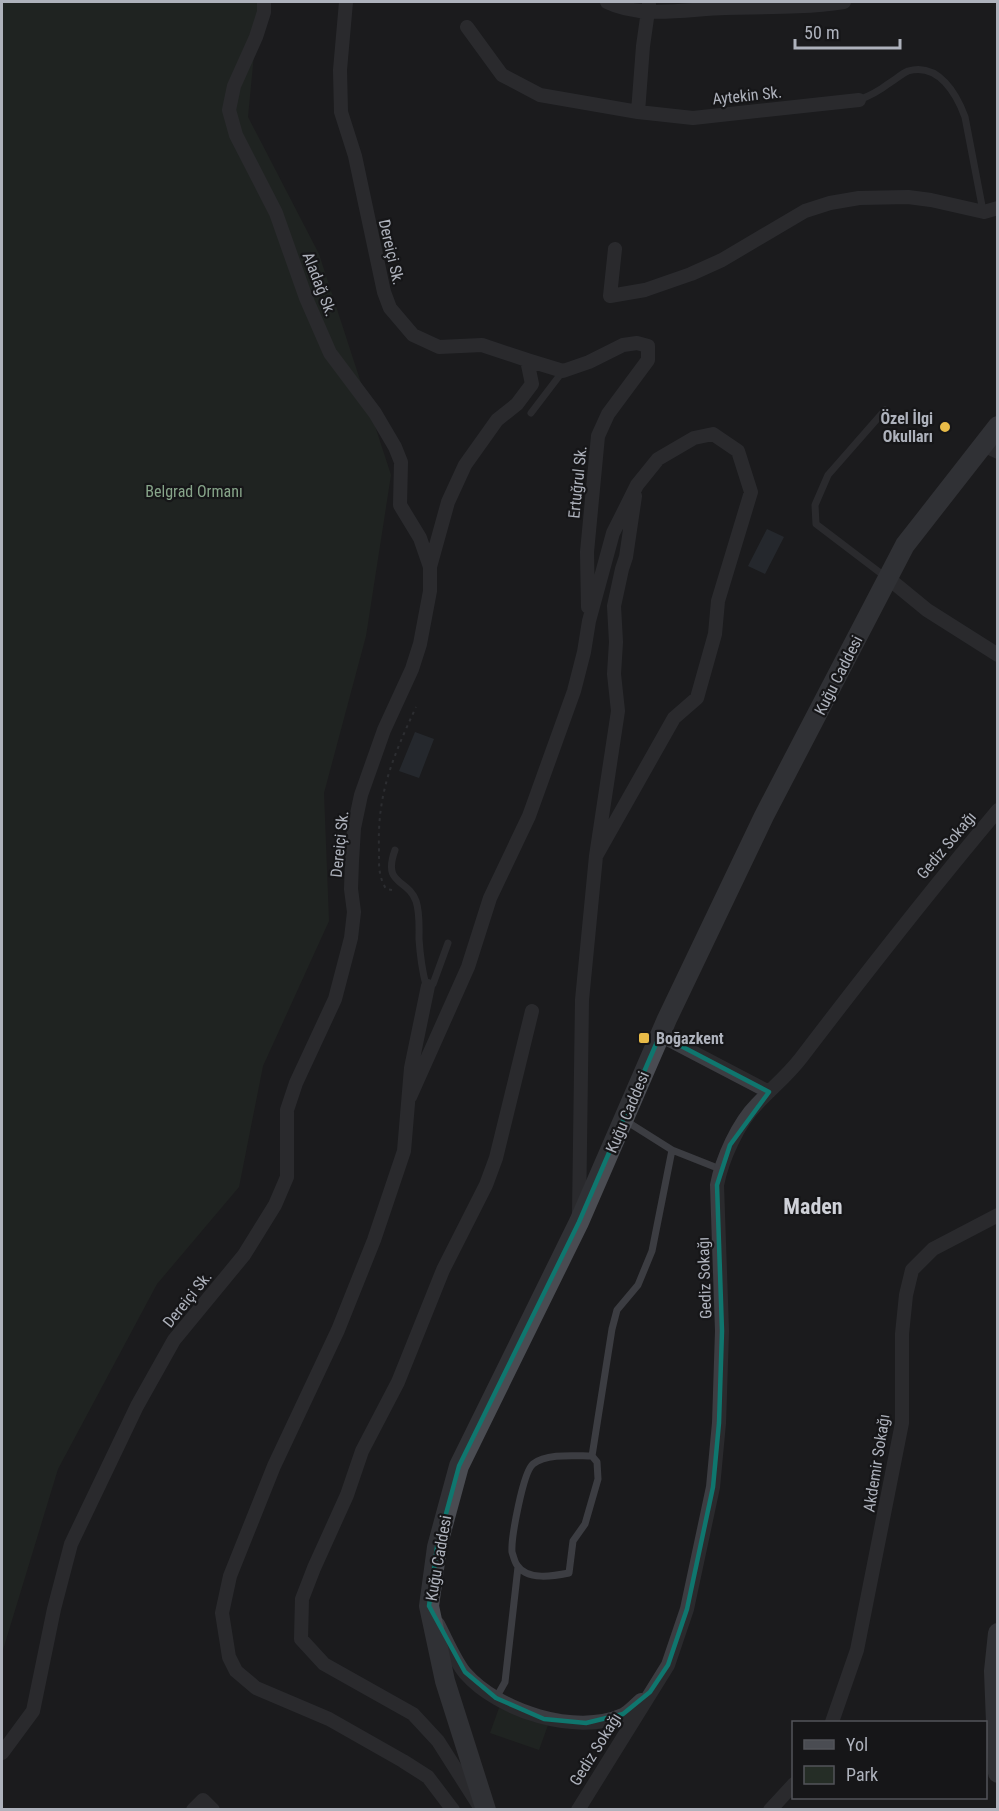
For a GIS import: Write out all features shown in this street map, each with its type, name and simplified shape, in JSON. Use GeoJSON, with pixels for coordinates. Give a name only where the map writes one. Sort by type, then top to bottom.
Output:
{"type":"FeatureCollection","features":[{"type":"Feature","properties":{"kind":"street","name":"Aladağ Sk."},"geometry":{"type":"LineString","coordinates":[[264,2],[264,12],[256,37],[234,86],[229,110],[236,135],[276,213],[306,298],[330,353],[375,413],[395,447],[401,462],[400,505],[420,538],[430,567]]}},
{"type":"Feature","properties":{"kind":"street","name":"Dereiçi Sk."},"geometry":{"type":"LineString","coordinates":[[2,1754],[33,1711],[54,1609],[71,1544],[137,1406],[174,1340],[202,1308],[250,1245],[275,1205],[287,1177],[287,1110],[296,1083],[335,999],[351,938],[354,912],[351,889],[354,828],[361,795],[384,730],[412,669],[420,644],[430,591],[430,567],[448,502],[465,465],[496,420],[517,404],[532,384],[527,360],[482,345],[439,347],[413,335],[390,308],[384,292],[355,156],[341,112],[340,70],[346,2]]}},
{"type":"Feature","properties":{"kind":"street"},"geometry":{"type":"LineString","coordinates":[[607,2],[615,6],[814,7],[844,2]]}},
{"type":"Feature","properties":{"kind":"street"},"geometry":{"type":"LineString","coordinates":[[638,112],[643,46],[649,6]]}},
{"type":"Feature","properties":{"kind":"street","name":"Aytekin Sk."},"geometry":{"type":"LineString","coordinates":[[467,27],[502,75],[540,94],[638,112],[693,118],[859,100]]}},
{"type":"Feature","properties":{"kind":"street"},"geometry":{"type":"LineString","coordinates":[[615,249],[610,296],[645,290],[691,274],[722,260],[804,212],[830,203],[859,198],[908,197],[984,212],[998,208]]}},
{"type":"Feature","properties":{"kind":"street","name":"Ertuğrul Sk."},"geometry":{"type":"LineString","coordinates":[[563,371],[589,362],[623,345],[638,343],[648,346],[648,360],[608,414],[598,436],[587,552],[589,621]]}},
{"type":"Feature","properties":{"kind":"street"},"geometry":{"type":"LineString","coordinates":[[527,360],[563,371]]}},
{"type":"Feature","properties":{"kind":"street","name":"Kuğu Caddesi"},"geometry":{"type":"LineString","coordinates":[[486,1809],[445,1681],[429,1606],[437,1547],[459,1466],[579,1222],[660,1035],[764,816],[905,545],[990,449],[998,426]]}},
{"type":"Feature","properties":{"kind":"street"},"geometry":{"type":"LineString","coordinates":[[410,1097],[468,967],[490,898],[529,816],[574,691],[589,621],[613,532],[637,485],[658,459],[694,438],[713,434],[738,451],[751,492],[718,601],[715,634],[697,698],[674,718],[596,856]]}},
{"type":"Feature","properties":{"kind":"street"},"geometry":{"type":"LineString","coordinates":[[579,1222],[582,1000],[596,856],[618,711],[614,674],[616,642],[614,606],[626,557],[637,485]]}},
{"type":"Feature","properties":{"kind":"street"},"geometry":{"type":"LineString","coordinates":[[888,578],[927,610],[998,655]]}},
{"type":"Feature","properties":{"kind":"street","name":"Gediz Sokağı"},"geometry":{"type":"LineString","coordinates":[[578,1809],[668,1665],[687,1609],[713,1487],[719,1423],[722,1331],[717,1185],[720,1168],[730,1145],[755,1106],[791,1070],[925,896],[998,810]]}},
{"type":"Feature","properties":{"kind":"street"},"geometry":{"type":"LineString","coordinates":[[428,986],[411,1068],[404,1151],[374,1240],[338,1330],[270,1477],[230,1576],[222,1613],[229,1657],[236,1671],[256,1688],[329,1719],[403,1761],[428,1777],[453,1809]]}},
{"type":"Feature","properties":{"kind":"street"},"geometry":{"type":"LineString","coordinates":[[480,1809],[438,1740],[413,1713],[324,1664],[301,1639],[302,1599],[347,1495],[362,1451],[398,1382],[443,1270],[486,1185],[496,1158],[532,1011]]}},
{"type":"Feature","properties":{"kind":"street"},"geometry":{"type":"LineString","coordinates":[[660,1035],[769,1092]]}},
{"type":"Feature","properties":{"kind":"street","name":"Akdemir Sokağı"},"geometry":{"type":"LineString","coordinates":[[832,1721],[857,1650],[902,1424],[902,1334],[906,1295],[912,1270],[933,1249],[998,1215]]}},
{"type":"Feature","properties":{"kind":"street"},"geometry":{"type":"LineString","coordinates":[[429,1606],[465,1672],[496,1698],[544,1719],[586,1723],[623,1714],[650,1692]]}},
{"type":"Feature","properties":{"kind":"street"},"geometry":{"type":"LineString","coordinates":[[998,1633],[994,1671],[998,1773]]}},
{"type":"Feature","properties":{"kind":"street"},"geometry":{"type":"LineString","coordinates":[[770,1809],[792,1786]]}},
{"type":"Feature","properties":{"kind":"lane"},"geometry":{"type":"LineString","coordinates":[[859,100],[887,86],[907,72],[926,72],[946,82],[957,98],[965,117],[984,212]]}},
{"type":"Feature","properties":{"kind":"lane"},"geometry":{"type":"LineString","coordinates":[[531,413],[563,371]]}},
{"type":"Feature","properties":{"kind":"lane"},"geometry":{"type":"LineString","coordinates":[[885,410],[828,475],[815,505],[816,524],[888,578]]}},
{"type":"Feature","properties":{"kind":"lane"},"geometry":{"type":"LineString","coordinates":[[395,850],[390,862],[393,876],[415,898],[426,986],[433,984],[448,943]]}},
{"type":"Feature","properties":{"kind":"lane"},"geometry":{"type":"LineString","coordinates":[[624,1120],[672,1150],[720,1168]]}},
{"type":"Feature","properties":{"kind":"lane"},"geometry":{"type":"LineString","coordinates":[[518,1567],[529,1574],[551,1577],[569,1573],[573,1541],[585,1524],[598,1479],[597,1462],[592,1456],[612,1329],[617,1310],[638,1285],[652,1251],[672,1150]]}},
{"type":"Feature","properties":{"kind":"lane"},"geometry":{"type":"LineString","coordinates":[[496,1698],[504,1682],[518,1567],[512,1552],[517,1512],[526,1474],[532,1464],[543,1459],[592,1456]]}},
{"type":"Feature","properties":{"kind":"path"},"geometry":{"type":"LineString","coordinates":[[379,878],[378,821],[381,801],[390,768],[416,707]]}},
{"type":"Feature","properties":{"kind":"highlighted area"},"geometry":{"type":"Polygon","coordinates":[[[660,1035],[769,1092],[730,1145],[717,1185],[722,1331],[719,1423],[713,1487],[687,1609],[668,1665],[650,1692],[623,1714],[586,1723],[544,1719],[496,1698],[465,1672],[429,1606],[437,1547],[459,1466],[579,1222],[660,1035]]]}},
{"type":"Feature","properties":{"kind":"green space","name":"Belgrad Ormanı"},"geometry":{"type":"Polygon","coordinates":[[[2,2],[259,2],[248,117],[319,254],[391,475],[366,636],[324,793],[329,921],[263,1066],[239,1187],[157,1284],[58,1469],[2,1653],[2,2]]]}},
{"type":"Feature","properties":{"kind":"green space"},"geometry":{"type":"Polygon","coordinates":[[[499,1708],[548,1725],[539,1750],[490,1733],[499,1708]]]}},
{"type":"Feature","properties":{"kind":"shaded area"},"geometry":{"type":"Polygon","coordinates":[[[767,529],[784,537],[765,574],[748,566],[767,529]]]}},
{"type":"Feature","properties":{"kind":"shaded area"},"geometry":{"type":"Polygon","coordinates":[[[415,732],[434,739],[419,778],[399,771],[415,732]]]}},
{"type":"Feature","properties":{"kind":"place","name":"Özel İlgi Okulları"},"geometry":{"type":"Point","coordinates":[945,427]}},
{"type":"Feature","properties":{"kind":"place","name":"Boğazkent"},"geometry":{"type":"Point","coordinates":[644,1038]}},
{"type":"Feature","properties":{"kind":"district","name":"Maden"},"geometry":{"type":"Point","coordinates":[813,1206]}}]}
